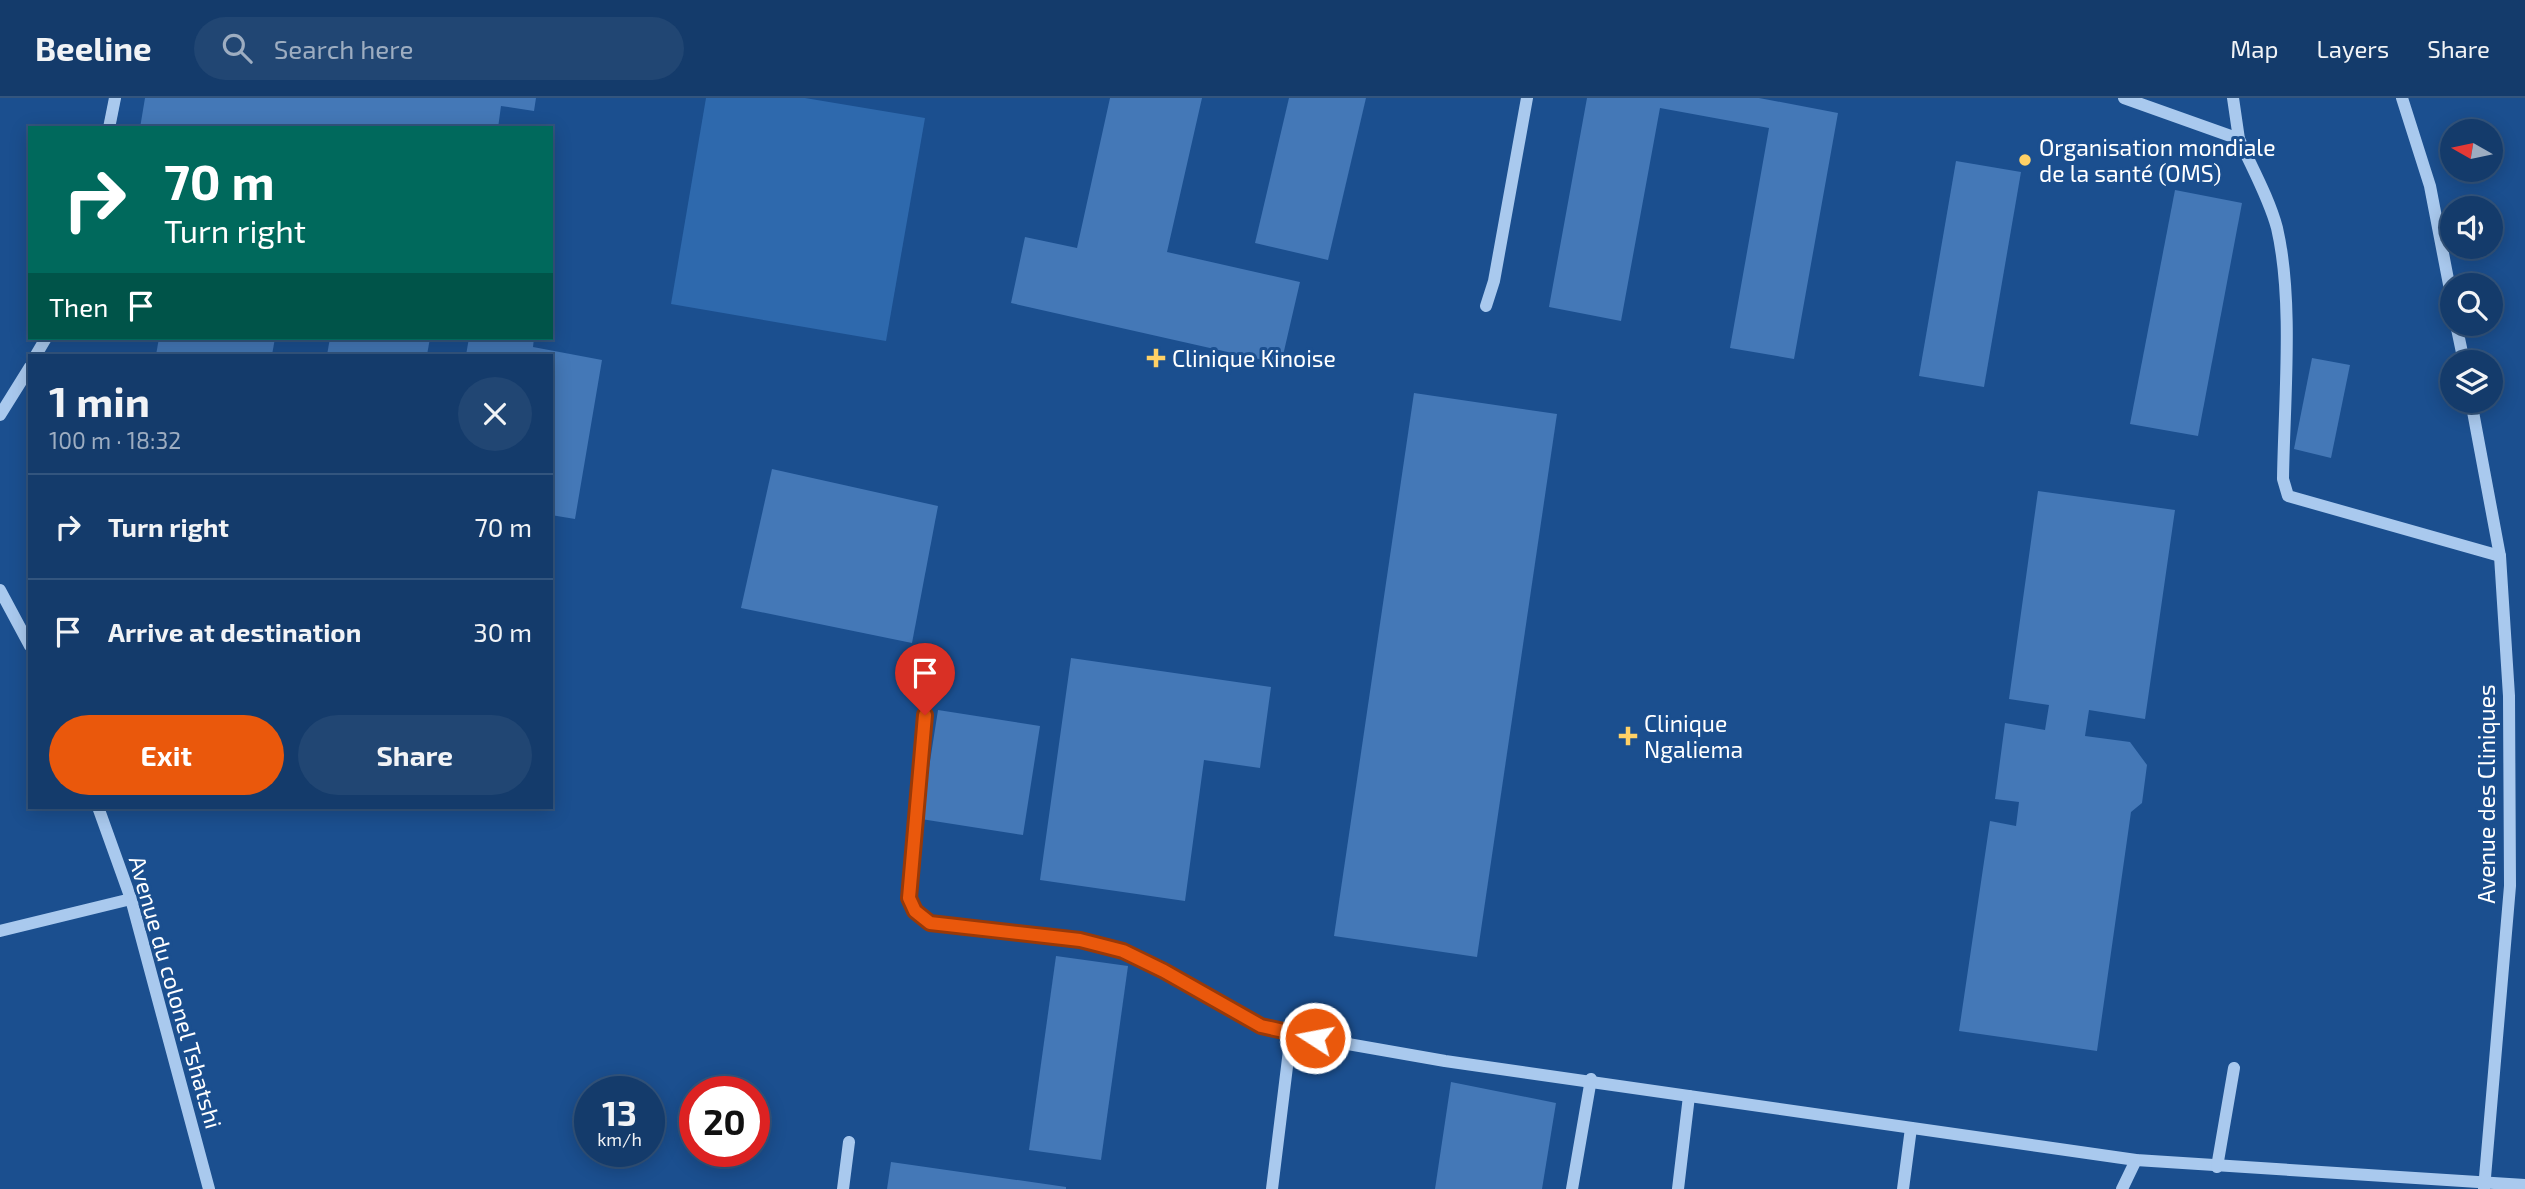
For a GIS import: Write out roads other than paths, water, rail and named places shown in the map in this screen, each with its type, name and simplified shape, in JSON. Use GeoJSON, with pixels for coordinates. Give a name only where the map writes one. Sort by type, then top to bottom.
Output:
{"type":"FeatureCollection","features":[{"type":"Feature","properties":{"kind":"street"},"geometry":{"type":"LineString","coordinates":[[109,126],[115,98]]}},
{"type":"Feature","properties":{"kind":"street"},"geometry":{"type":"LineString","coordinates":[[1486,306],[1494,281],[1527,98]]}},
{"type":"Feature","properties":{"kind":"street"},"geometry":{"type":"LineString","coordinates":[[2124,98],[2239,139]]}},
{"type":"Feature","properties":{"kind":"street"},"geometry":{"type":"LineString","coordinates":[[2233,98],[2239,139],[2276,226],[2285,274],[2283,479],[2288,496],[2500,556]]}},
{"type":"Feature","properties":{"kind":"street"},"geometry":{"type":"LineString","coordinates":[[2402,98],[2430,186],[2447,273]]}},
{"type":"Feature","properties":{"kind":"street"},"geometry":{"type":"LineString","coordinates":[[0,415],[28,369]]}},
{"type":"Feature","properties":{"kind":"street","name":"Avenue des Cliniques"},"geometry":{"type":"LineString","coordinates":[[2473,413],[2500,556],[2508,696],[2510,886],[2485,1185]]}},
{"type":"Feature","properties":{"kind":"street"},"geometry":{"type":"LineString","coordinates":[[0,590],[28,642]]}},
{"type":"Feature","properties":{"kind":"street"},"geometry":{"type":"LineString","coordinates":[[925,715],[909,898],[915,911],[930,923],[940,925],[1080,940],[1123,951],[1261,1026],[1291,1034],[1445,1060],[1591,1079],[1689,1096],[2136,1160],[2485,1185],[2525,1185]]}},
{"type":"Feature","properties":{"kind":"street","name":"Avenue du colonel Tshatshi"},"geometry":{"type":"LineString","coordinates":[[99,809],[131,899],[209,1189]]}},
{"type":"Feature","properties":{"kind":"street"},"geometry":{"type":"LineString","coordinates":[[0,931],[131,899]]}},
{"type":"Feature","properties":{"kind":"street"},"geometry":{"type":"LineString","coordinates":[[1272,1189],[1291,1034]]}},
{"type":"Feature","properties":{"kind":"street"},"geometry":{"type":"LineString","coordinates":[[2217,1167],[2234,1068]]}},
{"type":"Feature","properties":{"kind":"street"},"geometry":{"type":"LineString","coordinates":[[1572,1189],[1591,1079]]}},
{"type":"Feature","properties":{"kind":"street"},"geometry":{"type":"LineString","coordinates":[[1678,1189],[1689,1096]]}},
{"type":"Feature","properties":{"kind":"street"},"geometry":{"type":"LineString","coordinates":[[1903,1189],[1911,1128]]}},
{"type":"Feature","properties":{"kind":"street"},"geometry":{"type":"LineString","coordinates":[[842,1189],[849,1142]]}},
{"type":"Feature","properties":{"kind":"street"},"geometry":{"type":"LineString","coordinates":[[2122,1189],[2136,1160]]}},
{"type":"Feature","properties":{"kind":"place","name":"Organisation mondiale de la santé (OMS)"},"geometry":{"type":"Point","coordinates":[2025,160]}},
{"type":"Feature","properties":{"kind":"place","name":"Clinique Kinoise"},"geometry":{"type":"Point","coordinates":[1156,358]}},
{"type":"Feature","properties":{"kind":"place","name":"Clinique Ngaliema"},"geometry":{"type":"Point","coordinates":[1628,736]}}]}
